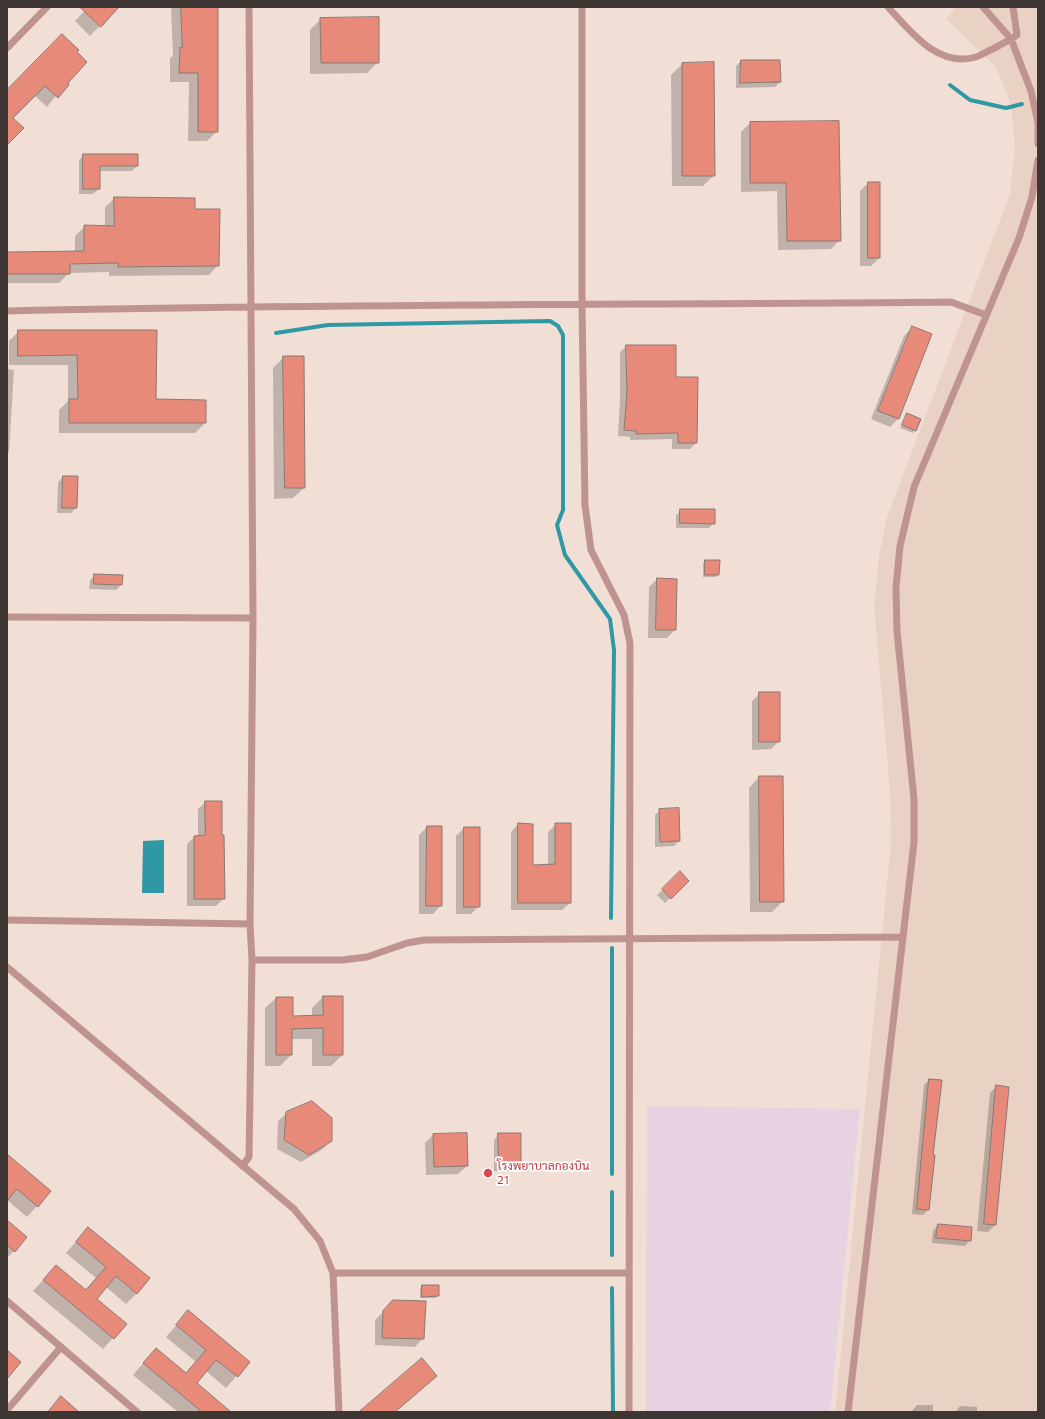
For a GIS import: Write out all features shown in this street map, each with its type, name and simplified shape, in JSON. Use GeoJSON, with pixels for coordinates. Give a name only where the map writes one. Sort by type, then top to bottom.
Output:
{"type":"FeatureCollection","features":[{"type":"Feature","properties":{"kind":"lane"},"geometry":{"type":"LineString","coordinates":[[7,48],[47,7]]}},
{"type":"Feature","properties":{"kind":"lane"},"geometry":{"type":"LineString","coordinates":[[242,1166],[249,1157],[252,960],[250,924],[252,618],[250,7]]}},
{"type":"Feature","properties":{"kind":"lane"},"geometry":{"type":"LineString","coordinates":[[582,7],[582,305],[585,505],[591,550],[624,615],[630,643],[629,1412]]}},
{"type":"Feature","properties":{"kind":"lane"},"geometry":{"type":"LineString","coordinates":[[888,7],[911,32],[931,50],[946,57],[959,59],[976,57],[1017,35],[1014,7]]}},
{"type":"Feature","properties":{"kind":"lane"},"geometry":{"type":"LineString","coordinates":[[983,7],[1011,39],[1031,91],[1038,123],[1038,144]]}},
{"type":"Feature","properties":{"kind":"lane"},"geometry":{"type":"LineString","coordinates":[[848,1412],[914,842],[914,806],[897,631],[896,588],[900,546],[914,487],[1019,238],[1032,197],[1038,160]]}},
{"type":"Feature","properties":{"kind":"lane"},"geometry":{"type":"LineString","coordinates":[[7,310],[250,305],[582,305],[951,302],[986,315]]}},
{"type":"Feature","properties":{"kind":"lane"},"geometry":{"type":"LineString","coordinates":[[7,617],[252,618]]}},
{"type":"Feature","properties":{"kind":"lane"},"geometry":{"type":"LineString","coordinates":[[7,920],[250,924]]}},
{"type":"Feature","properties":{"kind":"lane"},"geometry":{"type":"LineString","coordinates":[[252,960],[342,960],[367,957],[407,943],[424,940],[903,936]]}},
{"type":"Feature","properties":{"kind":"lane"},"geometry":{"type":"LineString","coordinates":[[7,967],[294,1209],[320,1242],[333,1273],[339,1412]]}},
{"type":"Feature","properties":{"kind":"lane"},"geometry":{"type":"LineString","coordinates":[[333,1273],[628,1272]]}},
{"type":"Feature","properties":{"kind":"lane"},"geometry":{"type":"LineString","coordinates":[[7,1301],[137,1412]]}},
{"type":"Feature","properties":{"kind":"lane"},"geometry":{"type":"LineString","coordinates":[[7,1410],[61,1347]]}},
{"type":"Feature","properties":{"kind":"shaded area"},"geometry":{"type":"Polygon","coordinates":[[[957,7],[1038,7],[1038,1412],[835,1412],[891,842],[890,791],[874,606],[879,556],[887,517],[1010,194],[1015,147],[1011,104],[996,67],[946,19],[957,7]]]}},
{"type":"Feature","properties":{"kind":"shaded area"},"geometry":{"type":"Polygon","coordinates":[[[647,1106],[860,1109],[830,1412],[646,1412],[647,1106]]]}},
{"type":"Feature","properties":{"kind":"water"},"geometry":{"type":"Polygon","coordinates":[[[164,840],[164,893],[142,893],[143,841],[164,840]]]}},
{"type":"Feature","properties":{"kind":"building"},"geometry":{"type":"Polygon","coordinates":[[[80,7],[119,7],[101,27],[80,7]]]}},
{"type":"Feature","properties":{"kind":"building"},"geometry":{"type":"Polygon","coordinates":[[[181,7],[218,7],[218,132],[198,132],[198,73],[179,73],[180,47],[182,48],[181,7]]]}},
{"type":"Feature","properties":{"kind":"building"},"geometry":{"type":"Polygon","coordinates":[[[379,17],[379,63],[321,63],[320,18],[379,17]]]}},
{"type":"Feature","properties":{"kind":"building"},"geometry":{"type":"Polygon","coordinates":[[[62,34],[79,50],[77,52],[87,62],[68,83],[69,85],[58,98],[45,86],[13,118],[24,128],[7,145],[7,90],[62,34]]]}},
{"type":"Feature","properties":{"kind":"building"},"geometry":{"type":"Polygon","coordinates":[[[741,60],[780,60],[781,82],[740,83],[741,60]]]}},
{"type":"Feature","properties":{"kind":"building"},"geometry":{"type":"Polygon","coordinates":[[[714,62],[715,176],[682,176],[682,63],[714,62]]]}},
{"type":"Feature","properties":{"kind":"building"},"geometry":{"type":"Polygon","coordinates":[[[839,121],[841,241],[787,241],[786,183],[750,183],[750,122],[839,121]]]}},
{"type":"Feature","properties":{"kind":"building"},"geometry":{"type":"Polygon","coordinates":[[[83,154],[138,154],[138,166],[100,166],[100,189],[83,189],[83,154]]]}},
{"type":"Feature","properties":{"kind":"building"},"geometry":{"type":"Polygon","coordinates":[[[868,182],[880,182],[880,258],[868,258],[868,182]]]}},
{"type":"Feature","properties":{"kind":"building"},"geometry":{"type":"Polygon","coordinates":[[[114,197],[195,198],[195,209],[220,209],[219,266],[118,267],[118,263],[70,264],[70,274],[7,274],[7,252],[84,251],[84,225],[114,226],[114,197]]]}},
{"type":"Feature","properties":{"kind":"building"},"geometry":{"type":"Polygon","coordinates":[[[912,326],[932,334],[899,419],[878,411],[912,326]]]}},
{"type":"Feature","properties":{"kind":"building"},"geometry":{"type":"Polygon","coordinates":[[[18,330],[157,330],[156,399],[206,400],[206,423],[69,423],[69,399],[78,399],[77,355],[18,356],[18,330]]]}},
{"type":"Feature","properties":{"kind":"building"},"geometry":{"type":"Polygon","coordinates":[[[626,345],[676,345],[676,377],[698,377],[697,443],[678,443],[678,433],[636,434],[636,431],[624,430],[627,392],[626,345]]]}},
{"type":"Feature","properties":{"kind":"building"},"geometry":{"type":"Polygon","coordinates":[[[283,356],[304,356],[305,488],[285,488],[283,356]]]}},
{"type":"Feature","properties":{"kind":"building"},"geometry":{"type":"Polygon","coordinates":[[[907,413],[921,419],[916,431],[902,425],[907,413]]]}},
{"type":"Feature","properties":{"kind":"building"},"geometry":{"type":"Polygon","coordinates":[[[63,476],[78,476],[77,508],[62,508],[63,476]]]}},
{"type":"Feature","properties":{"kind":"building"},"geometry":{"type":"Polygon","coordinates":[[[680,509],[715,509],[715,524],[680,523],[680,509]]]}},
{"type":"Feature","properties":{"kind":"building"},"geometry":{"type":"Polygon","coordinates":[[[705,560],[720,560],[719,575],[705,575],[705,560]]]}},
{"type":"Feature","properties":{"kind":"building"},"geometry":{"type":"Polygon","coordinates":[[[94,574],[123,575],[122,585],[94,584],[94,574]]]}},
{"type":"Feature","properties":{"kind":"building"},"geometry":{"type":"Polygon","coordinates":[[[657,578],[677,579],[676,630],[656,630],[657,578]]]}},
{"type":"Feature","properties":{"kind":"building"},"geometry":{"type":"Polygon","coordinates":[[[759,692],[780,692],[780,742],[759,742],[759,692]]]}},
{"type":"Feature","properties":{"kind":"building"},"geometry":{"type":"Polygon","coordinates":[[[759,776],[783,776],[784,902],[760,902],[759,776]]]}},
{"type":"Feature","properties":{"kind":"building"},"geometry":{"type":"Polygon","coordinates":[[[205,801],[222,801],[225,899],[194,899],[194,836],[205,835],[205,801]]]}},
{"type":"Feature","properties":{"kind":"building"},"geometry":{"type":"Polygon","coordinates":[[[679,808],[680,841],[660,842],[659,809],[679,808]]]}},
{"type":"Feature","properties":{"kind":"building"},"geometry":{"type":"Polygon","coordinates":[[[518,823],[533,824],[533,865],[555,864],[555,823],[571,823],[571,903],[518,903],[518,823]]]}},
{"type":"Feature","properties":{"kind":"building"},"geometry":{"type":"Polygon","coordinates":[[[427,826],[442,826],[442,906],[426,906],[427,826]]]}},
{"type":"Feature","properties":{"kind":"building"},"geometry":{"type":"Polygon","coordinates":[[[464,827],[480,827],[480,907],[464,907],[464,827]]]}},
{"type":"Feature","properties":{"kind":"building"},"geometry":{"type":"Polygon","coordinates":[[[680,871],[689,881],[671,899],[662,889],[680,871]]]}},
{"type":"Feature","properties":{"kind":"building"},"geometry":{"type":"Polygon","coordinates":[[[323,996],[343,996],[343,1055],[323,1055],[323,1028],[292,1029],[292,1055],[276,1055],[276,997],[293,997],[293,1016],[323,1015],[323,996]]]}},
{"type":"Feature","properties":{"kind":"building"},"geometry":{"type":"Polygon","coordinates":[[[929,1079],[942,1080],[933,1155],[935,1155],[929,1210],[917,1209],[929,1079]]]}},
{"type":"Feature","properties":{"kind":"building"},"geometry":{"type":"Polygon","coordinates":[[[996,1085],[1009,1087],[996,1225],[984,1224],[996,1085]]]}},
{"type":"Feature","properties":{"kind":"building"},"geometry":{"type":"Polygon","coordinates":[[[312,1101],[332,1118],[332,1141],[309,1155],[284,1140],[286,1112],[312,1101]]]}},
{"type":"Feature","properties":{"kind":"building"},"geometry":{"type":"Polygon","coordinates":[[[467,1133],[468,1166],[434,1167],[433,1134],[467,1133]]]}},
{"type":"Feature","properties":{"kind":"building"},"geometry":{"type":"Polygon","coordinates":[[[498,1133],[521,1133],[521,1166],[499,1167],[498,1133]]]}},
{"type":"Feature","properties":{"kind":"building"},"geometry":{"type":"Polygon","coordinates":[[[7,1154],[51,1191],[38,1207],[17,1189],[7,1201],[7,1154]]]}},
{"type":"Feature","properties":{"kind":"building"},"geometry":{"type":"Polygon","coordinates":[[[7,1220],[27,1237],[15,1252],[7,1245],[7,1220]]]}},
{"type":"Feature","properties":{"kind":"building"},"geometry":{"type":"Polygon","coordinates":[[[938,1224],[972,1227],[971,1241],[936,1238],[938,1224]]]}},
{"type":"Feature","properties":{"kind":"building"},"geometry":{"type":"Polygon","coordinates":[[[88,1227],[150,1278],[137,1294],[116,1276],[97,1299],[127,1324],[114,1339],[43,1280],[56,1265],[86,1290],[106,1267],[76,1242],[88,1227]]]}},
{"type":"Feature","properties":{"kind":"building"},"geometry":{"type":"Polygon","coordinates":[[[422,1285],[439,1285],[439,1296],[422,1297],[422,1285]]]}},
{"type":"Feature","properties":{"kind":"building"},"geometry":{"type":"Polygon","coordinates":[[[393,1300],[426,1301],[424,1339],[382,1338],[383,1311],[393,1300]]]}},
{"type":"Feature","properties":{"kind":"building"},"geometry":{"type":"Polygon","coordinates":[[[188,1310],[250,1362],[238,1377],[216,1360],[197,1383],[231,1412],[202,1412],[143,1363],[156,1348],[186,1373],[206,1350],[176,1325],[188,1310]]]}},
{"type":"Feature","properties":{"kind":"building"},"geometry":{"type":"Polygon","coordinates":[[[7,1350],[21,1362],[7,1379],[7,1350]]]}},
{"type":"Feature","properties":{"kind":"building"},"geometry":{"type":"Polygon","coordinates":[[[422,1358],[437,1376],[395,1412],[359,1412],[422,1358]]]}},
{"type":"Feature","properties":{"kind":"building"},"geometry":{"type":"Polygon","coordinates":[[[61,1396],[79,1412],[48,1412],[61,1396]]]}},
{"type":"Feature","properties":{"kind":"waterway"},"geometry":{"type":"LineString","coordinates":[[950,85],[970,100],[1006,108],[1022,104]]}},
{"type":"Feature","properties":{"kind":"waterway"},"geometry":{"type":"LineString","coordinates":[[276,333],[328,325],[550,321],[558,326],[563,335],[563,510],[557,525],[565,555],[610,619],[614,650],[611,918]]}},
{"type":"Feature","properties":{"kind":"waterway"},"geometry":{"type":"LineString","coordinates":[[612,948],[612,1174]]}},
{"type":"Feature","properties":{"kind":"waterway"},"geometry":{"type":"LineString","coordinates":[[612,1192],[612,1255]]}},
{"type":"Feature","properties":{"kind":"waterway"},"geometry":{"type":"LineString","coordinates":[[612,1288],[613,1412]]}},
{"type":"Feature","properties":{"kind":"place","name":"โรงพยาบาลกองบิน 21"},"geometry":{"type":"Point","coordinates":[488,1173]}}]}
